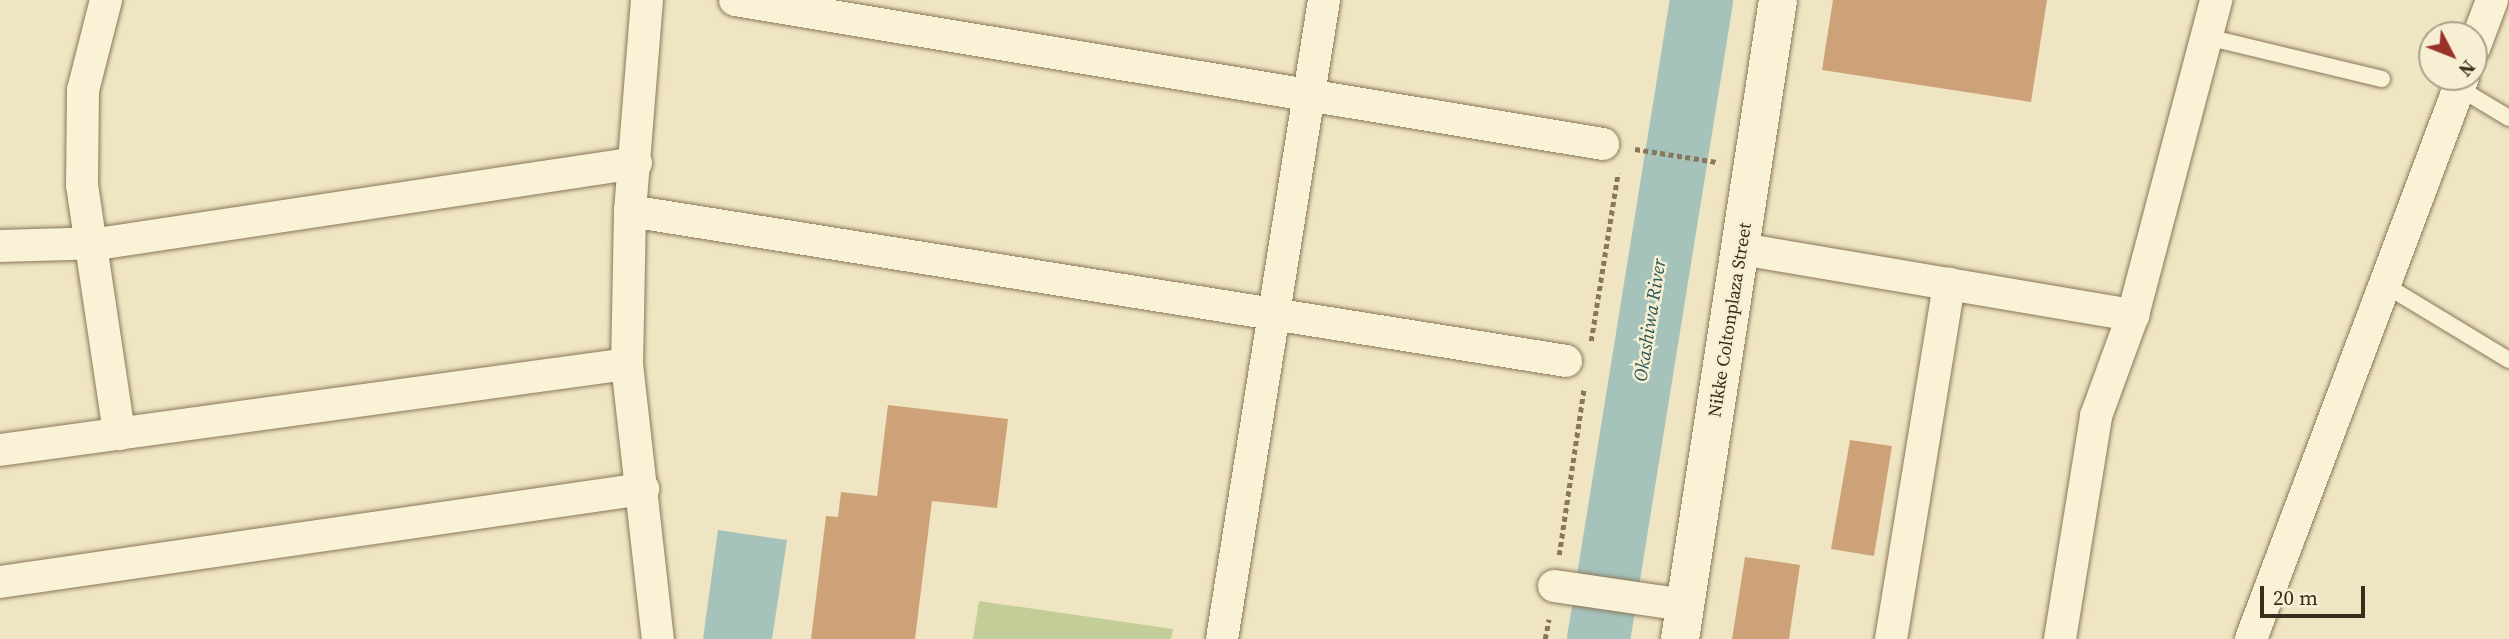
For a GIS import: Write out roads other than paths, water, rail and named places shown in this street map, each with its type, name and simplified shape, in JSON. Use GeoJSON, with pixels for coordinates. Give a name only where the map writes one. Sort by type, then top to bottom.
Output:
{"type":"FeatureCollection","features":[{"type":"Feature","properties":{"kind":"street"},"geometry":{"type":"LineString","coordinates":[[106,0],[83,90],[82,185],[119,434]]}},
{"type":"Feature","properties":{"kind":"street"},"geometry":{"type":"LineString","coordinates":[[647,0],[636,163],[630,211],[627,364],[658,639]]}},
{"type":"Feature","properties":{"kind":"street"},"geometry":{"type":"LineString","coordinates":[[735,0],[1308,98],[1613,146]]}},
{"type":"Feature","properties":{"kind":"street"},"geometry":{"type":"LineString","coordinates":[[1222,639],[1324,0]]}},
{"type":"Feature","properties":{"kind":"street","name":"Nikke Coltonplaza Street"},"geometry":{"type":"LineString","coordinates":[[1683,622],[1778,0]]}},
{"type":"Feature","properties":{"kind":"street"},"geometry":{"type":"LineString","coordinates":[[2060,639],[2096,416],[2133,315],[2216,0]]}},
{"type":"Feature","properties":{"kind":"street"},"geometry":{"type":"LineString","coordinates":[[2484,21],[2492,0]]}},
{"type":"Feature","properties":{"kind":"street"},"geometry":{"type":"LineString","coordinates":[[2251,639],[2458,91]]}},
{"type":"Feature","properties":{"kind":"street"},"geometry":{"type":"LineString","coordinates":[[0,246],[92,244],[636,163]]}},
{"type":"Feature","properties":{"kind":"street"},"geometry":{"type":"LineString","coordinates":[[630,211],[1566,361]]}},
{"type":"Feature","properties":{"kind":"street"},"geometry":{"type":"LineString","coordinates":[[1741,249],[2133,315]]}},
{"type":"Feature","properties":{"kind":"street"},"geometry":{"type":"LineString","coordinates":[[1891,639],[1948,284]]}},
{"type":"Feature","properties":{"kind":"street"},"geometry":{"type":"LineString","coordinates":[[0,450],[627,364]]}},
{"type":"Feature","properties":{"kind":"street"},"geometry":{"type":"LineString","coordinates":[[0,582],[643,489]]}},
{"type":"Feature","properties":{"kind":"street"},"geometry":{"type":"LineString","coordinates":[[1554,586],[1640,598],[1683,622]]}},
{"type":"Feature","properties":{"kind":"lane"},"geometry":{"type":"LineString","coordinates":[[2207,37],[2382,79]]}},
{"type":"Feature","properties":{"kind":"lane"},"geometry":{"type":"LineString","coordinates":[[2473,91],[2509,118]]}},
{"type":"Feature","properties":{"kind":"lane"},"geometry":{"type":"LineString","coordinates":[[2385,285],[2509,360]]}},
{"type":"Feature","properties":{"kind":"water"},"geometry":{"type":"Polygon","coordinates":[[[718,530],[787,540],[772,639],[703,639],[718,530]]]}},
{"type":"Feature","properties":{"kind":"waterway","name":"Okashiwa River"},"geometry":{"type":"LineString","coordinates":[[1598,639],[1701,0]]}}]}
